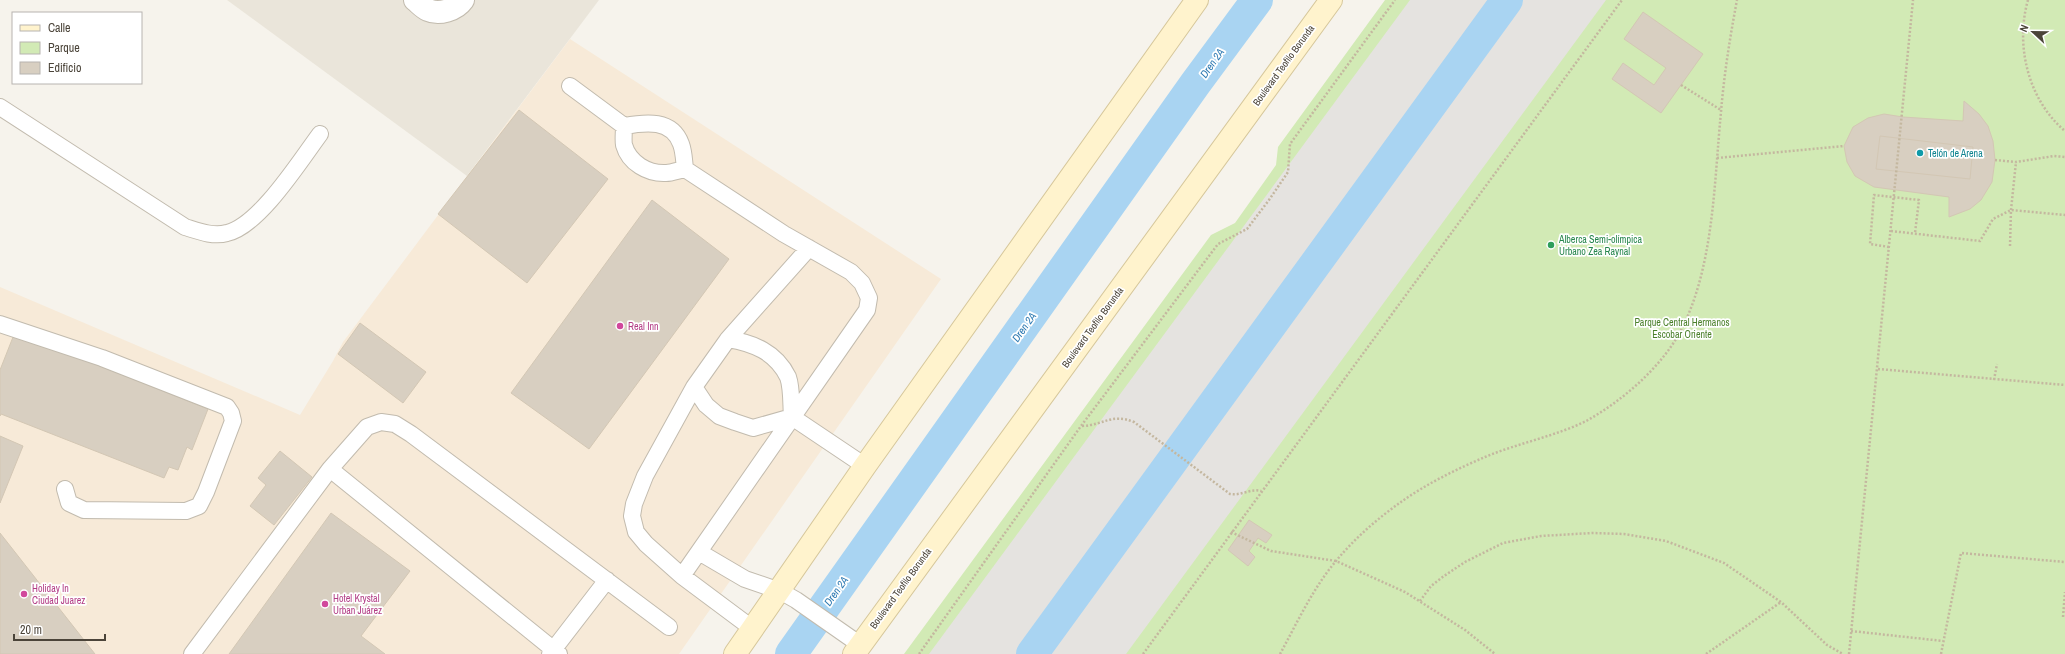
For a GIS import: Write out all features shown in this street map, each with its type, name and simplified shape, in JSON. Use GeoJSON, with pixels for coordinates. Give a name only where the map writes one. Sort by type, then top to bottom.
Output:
{"type":"FeatureCollection","features":[{"type":"Feature","properties":{"kind":"main road","name":"Boulevard Teofilo Borunda"},"geometry":{"type":"LineString","coordinates":[[856,649],[1331,0]]}},
{"type":"Feature","properties":{"kind":"main road"},"geometry":{"type":"LineString","coordinates":[[736,654],[753,629],[788,595],[865,466],[1195,1]]}},
{"type":"Feature","properties":{"kind":"street"},"geometry":{"type":"LineString","coordinates":[[415,0],[428,10],[439,12],[451,9],[463,0]]}},
{"type":"Feature","properties":{"kind":"lane"},"geometry":{"type":"LineString","coordinates":[[570,86],[624,126],[644,123],[655,123],[666,126],[675,133],[682,145],[685,169]]}},
{"type":"Feature","properties":{"kind":"lane"},"geometry":{"type":"LineString","coordinates":[[0,107],[185,226],[204,233],[226,234],[238,229],[262,209],[320,134]]}},
{"type":"Feature","properties":{"kind":"lane"},"geometry":{"type":"LineString","coordinates":[[624,126],[624,144],[629,156],[639,165],[651,172],[667,173],[685,169],[784,234],[851,272],[862,283],[868,298],[867,310],[682,576]]}},
{"type":"Feature","properties":{"kind":"lane"},"geometry":{"type":"LineString","coordinates":[[753,629],[682,576],[646,544],[636,532],[632,516],[634,504],[645,476],[694,387],[728,339],[809,248]]}},
{"type":"Feature","properties":{"kind":"lane"},"geometry":{"type":"LineString","coordinates":[[0,324],[102,358],[227,407],[231,412],[233,421],[206,492],[199,506],[186,512],[84,510],[69,503],[65,489]]}},
{"type":"Feature","properties":{"kind":"lane"},"geometry":{"type":"LineString","coordinates":[[728,339],[748,342],[764,349],[778,363],[788,378],[792,417]]}},
{"type":"Feature","properties":{"kind":"lane"},"geometry":{"type":"LineString","coordinates":[[694,387],[706,405],[719,416],[753,428],[792,417],[865,466]]}},
{"type":"Feature","properties":{"kind":"lane"},"geometry":{"type":"LineString","coordinates":[[192,654],[330,468],[367,427],[381,422],[395,424],[411,434],[669,627]]}},
{"type":"Feature","properties":{"kind":"lane"},"geometry":{"type":"LineString","coordinates":[[330,468],[554,652],[607,580]]}},
{"type":"Feature","properties":{"kind":"lane"},"geometry":{"type":"LineString","coordinates":[[698,552],[745,579],[788,595],[841,630],[856,649]]}},
{"type":"Feature","properties":{"kind":"path"},"geometry":{"type":"LineString","coordinates":[[919,654],[1081,426],[1218,244],[1244,232],[1260,212],[1288,172],[1290,144],[1395,0]]}},
{"type":"Feature","properties":{"kind":"path"},"geometry":{"type":"LineString","coordinates":[[1143,654],[1622,0]]}},
{"type":"Feature","properties":{"kind":"path"},"geometry":{"type":"LineString","coordinates":[[1280,654],[1306,606],[1336,561],[1364,532],[1401,502],[1438,480],[1486,456],[1587,420],[1622,397],[1655,367],[1679,334],[1698,290],[1707,248],[1729,40],[1737,0]]}},
{"type":"Feature","properties":{"kind":"path"},"geometry":{"type":"LineString","coordinates":[[1849,654],[1850,631],[1878,369],[1914,0]]}},
{"type":"Feature","properties":{"kind":"path"},"geometry":{"type":"LineString","coordinates":[[2028,0],[2024,13],[2022,38],[2028,74],[2039,99],[2058,125],[2065,131]]}},
{"type":"Feature","properties":{"kind":"path"},"geometry":{"type":"LineString","coordinates":[[1681,85],[1721,110]]}},
{"type":"Feature","properties":{"kind":"path"},"geometry":{"type":"LineString","coordinates":[[1717,158],[1844,146]]}},
{"type":"Feature","properties":{"kind":"path"},"geometry":{"type":"LineString","coordinates":[[1995,160],[2016,162],[2054,156],[2065,157]]}},
{"type":"Feature","properties":{"kind":"path"},"geometry":{"type":"LineString","coordinates":[[2010,246],[2011,210],[2016,162]]}},
{"type":"Feature","properties":{"kind":"path"},"geometry":{"type":"LineString","coordinates":[[1889,247],[1870,244],[1874,195],[1919,200],[1915,233]]}},
{"type":"Feature","properties":{"kind":"path"},"geometry":{"type":"LineString","coordinates":[[1891,231],[1980,241],[1992,219],[2011,210],[2065,215]]}},
{"type":"Feature","properties":{"kind":"path"},"geometry":{"type":"LineString","coordinates":[[1994,380],[1997,364]]}},
{"type":"Feature","properties":{"kind":"path"},"geometry":{"type":"LineString","coordinates":[[1878,369],[2065,385]]}},
{"type":"Feature","properties":{"kind":"path"},"geometry":{"type":"LineString","coordinates":[[1081,426],[1091,426],[1116,417],[1123,418],[1134,422],[1230,494],[1235,495],[1254,490],[1261,491]]}},
{"type":"Feature","properties":{"kind":"path"},"geometry":{"type":"LineString","coordinates":[[1232,532],[1271,551],[1336,561],[1420,601],[1465,630],[1495,654]]}},
{"type":"Feature","properties":{"kind":"path"},"geometry":{"type":"LineString","coordinates":[[1420,601],[1431,586],[1444,576],[1465,562],[1503,544],[1541,536],[1592,533],[1624,534],[1666,541],[1724,563],[1781,602],[1827,645],[1843,654]]}},
{"type":"Feature","properties":{"kind":"path"},"geometry":{"type":"LineString","coordinates":[[1941,654],[1961,553],[2065,562]]}},
{"type":"Feature","properties":{"kind":"path"},"geometry":{"type":"LineString","coordinates":[[2063,617],[2065,592]]}},
{"type":"Feature","properties":{"kind":"path"},"geometry":{"type":"LineString","coordinates":[[1706,654],[1781,602]]}},
{"type":"Feature","properties":{"kind":"path"},"geometry":{"type":"LineString","coordinates":[[1850,631],[1943,642]]}},
{"type":"Feature","properties":{"kind":"shaded area"},"geometry":{"type":"Polygon","coordinates":[[[227,0],[599,0],[467,176],[227,0]]]}},
{"type":"Feature","properties":{"kind":"shaded area"},"geometry":{"type":"Polygon","coordinates":[[[1410,0],[1606,0],[1126,654],[929,654],[1410,0]]]}},
{"type":"Feature","properties":{"kind":"shaded area"},"geometry":{"type":"Polygon","coordinates":[[[570,39],[941,279],[679,654],[0,654],[0,287],[300,415],[343,342],[570,39]]]}},
{"type":"Feature","properties":{"kind":"green space","name":"Parque Central Hermanos Escobar Oriente"},"geometry":{"type":"Polygon","coordinates":[[[1385,0],[2065,0],[2065,654],[904,654],[1211,235],[1235,223],[1276,165],[1278,147],[1385,0]]]}},
{"type":"Feature","properties":{"kind":"building"},"geometry":{"type":"Polygon","coordinates":[[[1643,12],[1703,54],[1661,113],[1612,79],[1623,63],[1654,85],[1666,68],[1624,39],[1643,12]]]}},
{"type":"Feature","properties":{"kind":"building","name":"Telón de Arena"},"geometry":{"type":"Polygon","coordinates":[[[1964,101],[1979,114],[1988,126],[1993,141],[1995,160],[1992,182],[1981,200],[1970,209],[1949,217],[1949,197],[1874,187],[1855,176],[1847,162],[1844,146],[1853,127],[1868,118],[1884,114],[1903,117],[1963,121],[1964,101]]]}},
{"type":"Feature","properties":{"kind":"building"},"geometry":{"type":"Polygon","coordinates":[[[519,110],[608,179],[527,283],[438,214],[519,110]]]}},
{"type":"Feature","properties":{"kind":"building"},"geometry":{"type":"Polygon","coordinates":[[[1880,136],[1973,147],[1970,179],[1876,169],[1880,136]]]}},
{"type":"Feature","properties":{"kind":"building","name":"Real Inn"},"geometry":{"type":"Polygon","coordinates":[[[652,200],[729,259],[589,449],[511,393],[652,200]]]}},
{"type":"Feature","properties":{"kind":"building"},"geometry":{"type":"Polygon","coordinates":[[[360,323],[426,372],[403,403],[338,354],[360,323]]]}},
{"type":"Feature","properties":{"kind":"building"},"geometry":{"type":"Polygon","coordinates":[[[15,332],[208,409],[192,450],[187,447],[178,470],[169,467],[164,478],[1,414],[0,416],[0,370],[15,332]]]}},
{"type":"Feature","properties":{"kind":"building"},"geometry":{"type":"Polygon","coordinates":[[[0,436],[23,446],[0,503],[0,436]]]}},
{"type":"Feature","properties":{"kind":"building"},"geometry":{"type":"Polygon","coordinates":[[[280,451],[312,477],[274,525],[250,506],[266,485],[258,478],[280,451]]]}},
{"type":"Feature","properties":{"kind":"building","name":"Hotel Krystal Urban Juárez"},"geometry":{"type":"Polygon","coordinates":[[[331,513],[410,571],[361,636],[385,654],[229,654],[331,513]]]}},
{"type":"Feature","properties":{"kind":"building"},"geometry":{"type":"Polygon","coordinates":[[[1249,520],[1272,535],[1266,543],[1258,538],[1249,551],[1255,557],[1248,566],[1228,550],[1249,520]]]}},
{"type":"Feature","properties":{"kind":"building","name":"Holiday In Ciudad Juarez"},"geometry":{"type":"Polygon","coordinates":[[[0,533],[95,654],[0,654],[0,533]]]}},
{"type":"Feature","properties":{"kind":"waterway","name":"Dren 2A"},"geometry":{"type":"LineString","coordinates":[[791,654],[1195,84],[1257,0]]}},
{"type":"Feature","properties":{"kind":"waterway"},"geometry":{"type":"LineString","coordinates":[[1032,654],[1507,0]]}},
{"type":"Feature","properties":{"kind":"place","name":"Telón de Arena"},"geometry":{"type":"Point","coordinates":[1920,153]}},
{"type":"Feature","properties":{"kind":"place","name":"Alberca Semi-olímpica Urbano Zea Raynal"},"geometry":{"type":"Point","coordinates":[1551,245]}},
{"type":"Feature","properties":{"kind":"place","name":"Real Inn"},"geometry":{"type":"Point","coordinates":[620,326]}},
{"type":"Feature","properties":{"kind":"place","name":"Holiday In Ciudad Juarez"},"geometry":{"type":"Point","coordinates":[24,594]}},
{"type":"Feature","properties":{"kind":"place","name":"Hotel Krystal Urban Juárez"},"geometry":{"type":"Point","coordinates":[325,604]}}]}
